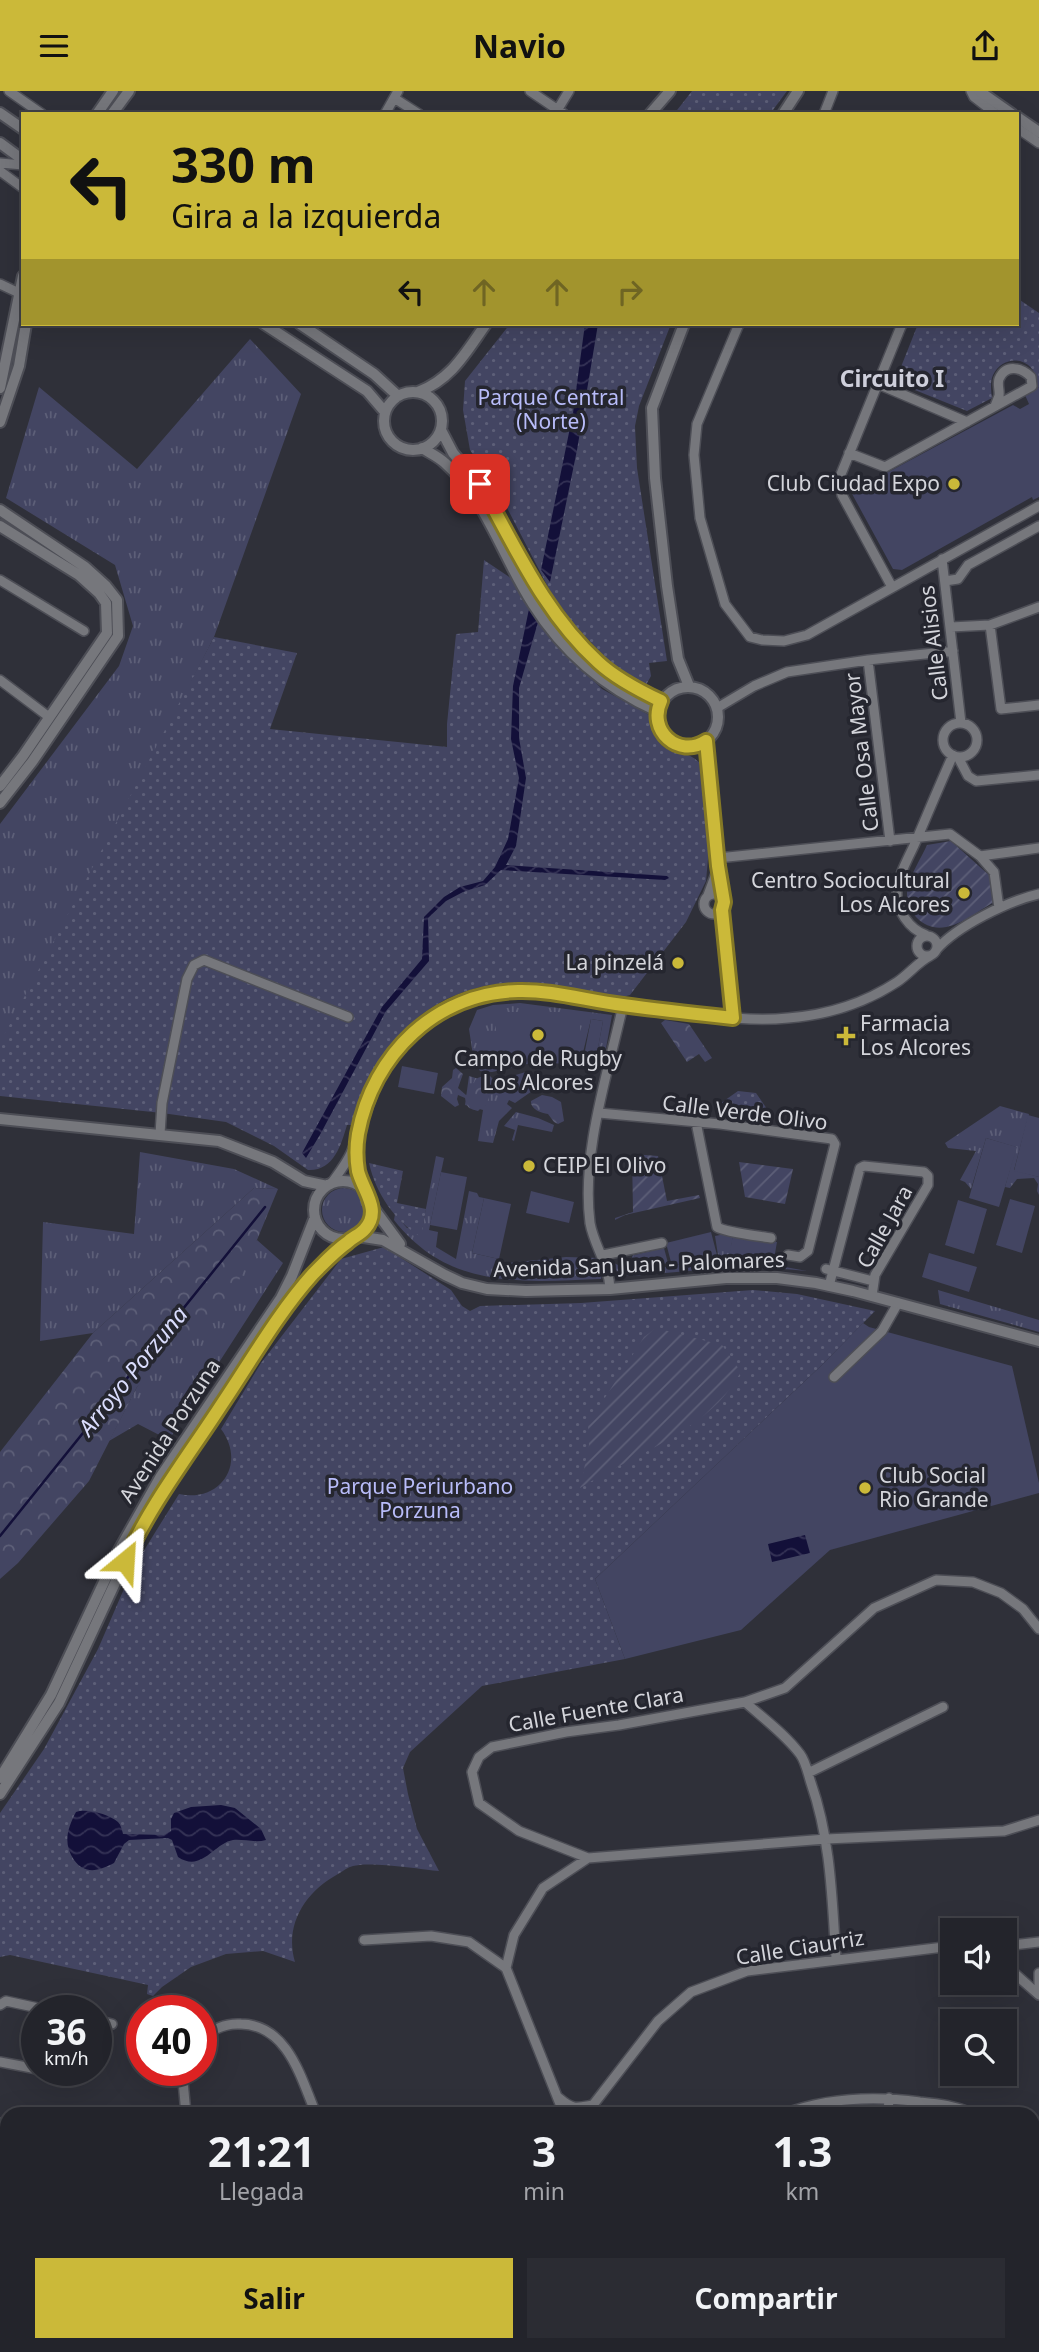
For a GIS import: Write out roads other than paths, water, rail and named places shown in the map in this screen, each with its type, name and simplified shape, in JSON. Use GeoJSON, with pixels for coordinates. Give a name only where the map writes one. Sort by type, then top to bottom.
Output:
{"type":"FeatureCollection","features":[{"type":"Feature","properties":{"kind":"street"},"geometry":{"type":"LineString","coordinates":[[9,91],[39,112]]}},
{"type":"Feature","properties":{"kind":"street"},"geometry":{"type":"LineString","coordinates":[[98,112],[113,91]]}},
{"type":"Feature","properties":{"kind":"street"},"geometry":{"type":"LineString","coordinates":[[113,112],[129,91]]}},
{"type":"Feature","properties":{"kind":"street"},"geometry":{"type":"LineString","coordinates":[[530,91],[561,111],[569,91]]}},
{"type":"Feature","properties":{"kind":"street"},"geometry":{"type":"LineString","coordinates":[[652,112],[670,91]]}},
{"type":"Feature","properties":{"kind":"street"},"geometry":{"type":"LineString","coordinates":[[784,112],[798,91]]}},
{"type":"Feature","properties":{"kind":"street"},"geometry":{"type":"LineString","coordinates":[[825,112],[833,91]]}},
{"type":"Feature","properties":{"kind":"street"},"geometry":{"type":"LineString","coordinates":[[971,91],[974,97],[993,112]]}},
{"type":"Feature","properties":{"kind":"street"},"geometry":{"type":"LineString","coordinates":[[979,91],[1009,112]]}},
{"type":"Feature","properties":{"kind":"street"},"geometry":{"type":"LineString","coordinates":[[385,112],[396,95],[417,112]]}},
{"type":"Feature","properties":{"kind":"street"},"geometry":{"type":"LineString","coordinates":[[0,113],[21,128]]}},
{"type":"Feature","properties":{"kind":"street"},"geometry":{"type":"LineString","coordinates":[[1019,118],[1039,132]]}},
{"type":"Feature","properties":{"kind":"street"},"geometry":{"type":"LineString","coordinates":[[1019,129],[1039,143]]}},
{"type":"Feature","properties":{"kind":"street"},"geometry":{"type":"LineString","coordinates":[[0,143],[21,161]]}},
{"type":"Feature","properties":{"kind":"street"},"geometry":{"type":"LineString","coordinates":[[0,163],[21,163]]}},
{"type":"Feature","properties":{"kind":"street"},"geometry":{"type":"LineString","coordinates":[[0,171],[21,187]]}},
{"type":"Feature","properties":{"kind":"street"},"geometry":{"type":"LineString","coordinates":[[0,284],[19,293]]}},
{"type":"Feature","properties":{"kind":"street"},"geometry":{"type":"LineString","coordinates":[[0,388],[21,284]]}},
{"type":"Feature","properties":{"kind":"street"},"geometry":{"type":"LineString","coordinates":[[0,422],[19,366],[26,326]]}},
{"type":"Feature","properties":{"kind":"street"},"geometry":{"type":"LineString","coordinates":[[267,326],[367,391],[385,412]]}},
{"type":"Feature","properties":{"kind":"street"},"geometry":{"type":"LineString","coordinates":[[303,326],[374,375],[398,396]]}},
{"type":"Feature","properties":{"kind":"street"},"geometry":{"type":"LineString","coordinates":[[418,392],[435,402],[440,410],[441,430],[430,444],[422,448],[404,449],[390,438],[384,421],[388,405],[404,393],[418,392],[434,386],[453,370],[485,326]]}},
{"type":"Feature","properties":{"kind":"street"},"geometry":{"type":"LineString","coordinates":[[683,326],[652,408],[655,478],[667,586],[678,659],[689,686]]}},
{"type":"Feature","properties":{"kind":"street"},"geometry":{"type":"LineString","coordinates":[[738,326],[697,424],[694,454],[700,518],[725,604],[750,636],[762,640],[784,641],[807,635],[1039,506]]}},
{"type":"Feature","properties":{"kind":"street"},"geometry":{"type":"LineString","coordinates":[[892,587],[842,495],[839,479],[901,326]]}},
{"type":"Feature","properties":{"kind":"street"},"geometry":{"type":"LineString","coordinates":[[849,453],[884,467],[1032,386],[1031,377],[1024,369],[1008,370],[998,381],[999,396],[995,406]]}},
{"type":"Feature","properties":{"kind":"street"},"geometry":{"type":"LineString","coordinates":[[877,384],[967,422]]}},
{"type":"Feature","properties":{"kind":"street"},"geometry":{"type":"LineString","coordinates":[[441,430],[453,453],[480,484],[540,593],[560,621],[598,663],[659,706]]}},
{"type":"Feature","properties":{"kind":"street"},"geometry":{"type":"LineString","coordinates":[[422,448],[444,462],[478,503],[533,604],[552,631],[590,671],[611,686],[659,706]]}},
{"type":"Feature","properties":{"kind":"street"},"geometry":{"type":"LineString","coordinates":[[0,510],[85,567],[106,586],[117,600],[118,636],[32,762],[0,803]]}},
{"type":"Feature","properties":{"kind":"street"},"geometry":{"type":"LineString","coordinates":[[0,526],[79,575],[106,603],[107,633],[0,786]]}},
{"type":"Feature","properties":{"kind":"street"},"geometry":{"type":"LineString","coordinates":[[945,580],[958,579],[968,565],[1039,526]]}},
{"type":"Feature","properties":{"kind":"street","name":"Calle Alisios"},"geometry":{"type":"LineString","coordinates":[[942,559],[961,723]]}},
{"type":"Feature","properties":{"kind":"street"},"geometry":{"type":"LineString","coordinates":[[0,580],[84,631]]}},
{"type":"Feature","properties":{"kind":"street"},"geometry":{"type":"LineString","coordinates":[[951,627],[990,625],[1039,607]]}},
{"type":"Feature","properties":{"kind":"street"},"geometry":{"type":"LineString","coordinates":[[990,625],[1001,709],[1039,705]]}},
{"type":"Feature","properties":{"kind":"street"},"geometry":{"type":"LineString","coordinates":[[717,708],[754,686],[787,672],[953,650]]}},
{"type":"Feature","properties":{"kind":"street","name":"Calle Osa Mayor"},"geometry":{"type":"LineString","coordinates":[[868,660],[890,841]]}},
{"type":"Feature","properties":{"kind":"street"},"geometry":{"type":"LineString","coordinates":[[0,680],[49,717]]}},
{"type":"Feature","properties":{"kind":"street"},"geometry":{"type":"LineString","coordinates":[[689,686],[705,691],[713,699],[718,722],[706,741],[690,747],[678,746],[669,741],[658,725],[659,706],[675,688],[689,686]]}},
{"type":"Feature","properties":{"kind":"street"},"geometry":{"type":"LineString","coordinates":[[955,756],[969,755],[976,747],[975,731],[966,724],[951,725],[943,738],[945,748],[955,756],[968,776],[976,781],[1039,775]]}},
{"type":"Feature","properties":{"kind":"street"},"geometry":{"type":"LineString","coordinates":[[706,741],[724,902],[722,910],[733,1018]]}},
{"type":"Feature","properties":{"kind":"street"},"geometry":{"type":"LineString","coordinates":[[933,953],[936,941],[911,926],[900,909],[899,881],[955,756]]}},
{"type":"Feature","properties":{"kind":"street"},"geometry":{"type":"LineString","coordinates":[[718,862],[950,834],[980,856],[993,872],[999,908]]}},
{"type":"Feature","properties":{"kind":"street"},"geometry":{"type":"LineString","coordinates":[[980,856],[1039,848]]}},
{"type":"Feature","properties":{"kind":"street"},"geometry":{"type":"LineString","coordinates":[[718,862],[708,895],[703,902],[705,910],[713,914],[722,910]]}},
{"type":"Feature","properties":{"kind":"street"},"geometry":{"type":"LineString","coordinates":[[708,895],[716,893],[723,898]]}},
{"type":"Feature","properties":{"kind":"street"},"geometry":{"type":"LineString","coordinates":[[314,1212],[320,1192],[329,1185],[348,1160],[373,1089],[391,1057],[412,1033],[449,1007],[476,997],[518,991],[545,992],[623,1005],[733,1018],[781,1019],[824,1012],[861,1001],[904,978],[959,932],[999,908],[1039,894]]}},
{"type":"Feature","properties":{"kind":"street"},"geometry":{"type":"LineString","coordinates":[[904,978],[915,961],[918,940],[928,936],[945,937],[959,932]]}},
{"type":"Feature","properties":{"kind":"street"},"geometry":{"type":"LineString","coordinates":[[916,949],[922,955],[933,953]]}},
{"type":"Feature","properties":{"kind":"street"},"geometry":{"type":"LineString","coordinates":[[160,1134],[162,1104],[187,979],[194,965],[204,960],[348,1017]]}},
{"type":"Feature","properties":{"kind":"street"},"geometry":{"type":"LineString","coordinates":[[610,1289],[609,1273],[591,1226],[589,1178],[599,1114],[623,1005]]}},
{"type":"Feature","properties":{"kind":"street","name":"Calle Verde Olivo"},"geometry":{"type":"LineString","coordinates":[[599,1114],[693,1121],[834,1141],[835,1147],[808,1251],[800,1257],[788,1255]]}},
{"type":"Feature","properties":{"kind":"street"},"geometry":{"type":"LineString","coordinates":[[0,1119],[219,1141],[261,1157],[304,1181],[329,1185],[348,1181],[364,1190]]}},
{"type":"Feature","properties":{"kind":"street"},"geometry":{"type":"LineString","coordinates":[[693,1121],[704,1192]]}},
{"type":"Feature","properties":{"kind":"street"},"geometry":{"type":"LineString","coordinates":[[693,1121],[717,1227],[722,1231],[739,1231],[771,1238]]}},
{"type":"Feature","properties":{"kind":"street"},"geometry":{"type":"LineString","coordinates":[[359,1132],[357,1160],[364,1190],[394,1238],[409,1254]]}},
{"type":"Feature","properties":{"kind":"street","name":"Calle Jara"},"geometry":{"type":"LineString","coordinates":[[830,1270],[860,1168],[864,1166],[921,1171],[928,1176],[928,1185],[873,1281],[872,1296]]}},
{"type":"Feature","properties":{"kind":"street"},"geometry":{"type":"LineString","coordinates":[[294,1174],[309,1191],[321,1229],[332,1237],[355,1237],[369,1223],[372,1206]]}},
{"type":"Feature","properties":{"kind":"street","name":"Avenida Porzuna"},"geometry":{"type":"LineString","coordinates":[[0,1778],[51,1695],[118,1552],[161,1476],[281,1298],[292,1276],[314,1212]]}},
{"type":"Feature","properties":{"kind":"street","name":"Avenida San Juan - Palomares"},"geometry":{"type":"LineString","coordinates":[[355,1237],[369,1236],[383,1240],[461,1283],[487,1289],[610,1289],[715,1279],[777,1278],[872,1296],[1039,1341]]}},
{"type":"Feature","properties":{"kind":"street","name":"Avenida Porzuna"},"geometry":{"type":"LineString","coordinates":[[0,1794],[59,1703],[135,1538],[171,1481],[288,1305],[318,1269],[355,1237]]}},
{"type":"Feature","properties":{"kind":"street"},"geometry":{"type":"LineString","coordinates":[[603,1255],[662,1243]]}},
{"type":"Feature","properties":{"kind":"street"},"geometry":{"type":"LineString","coordinates":[[830,1286],[830,1270],[873,1281]]}},
{"type":"Feature","properties":{"kind":"street"},"geometry":{"type":"LineString","coordinates":[[834,1377],[882,1331],[898,1303]]}},
{"type":"Feature","properties":{"kind":"street","name":"Calle Fuente Clara"},"geometry":{"type":"LineString","coordinates":[[1039,1629],[1023,1609],[1001,1593],[973,1582],[936,1580],[874,1608],[785,1688],[745,1702],[492,1747],[479,1757],[472,1772],[479,1803],[519,1831],[588,1858],[826,1839],[1004,1831],[1039,1820]]}},
{"type":"Feature","properties":{"kind":"street"},"geometry":{"type":"LineString","coordinates":[[745,1702],[778,1730],[801,1755],[808,1773],[820,1808],[826,1839],[836,1958]]}},
{"type":"Feature","properties":{"kind":"street"},"geometry":{"type":"LineString","coordinates":[[808,1773],[943,1707]]}},
{"type":"Feature","properties":{"kind":"street"},"geometry":{"type":"LineString","coordinates":[[506,1968],[514,1935],[543,1888],[588,1858]]}},
{"type":"Feature","properties":{"kind":"street"},"geometry":{"type":"LineString","coordinates":[[364,1940],[431,1935],[469,1942],[506,1968],[561,2107]]}},
{"type":"Feature","properties":{"kind":"street"},"geometry":{"type":"LineString","coordinates":[[1017,1945],[1039,1942]]}},
{"type":"Feature","properties":{"kind":"street","name":"Calle Ciaurriz"},"geometry":{"type":"LineString","coordinates":[[593,2107],[658,2021],[691,1992],[747,1971],[940,1947]]}},
{"type":"Feature","properties":{"kind":"street"},"geometry":{"type":"LineString","coordinates":[[1039,1973],[1039,1988]]}},
{"type":"Feature","properties":{"kind":"street"},"geometry":{"type":"LineString","coordinates":[[1017,1976],[1039,1995]]}},
{"type":"Feature","properties":{"kind":"street"},"geometry":{"type":"LineString","coordinates":[[0,2005],[6,2001],[21,2004]]}},
{"type":"Feature","properties":{"kind":"street"},"geometry":{"type":"LineString","coordinates":[[217,2028],[232,2023],[246,2024],[267,2030],[281,2041],[313,2107]]}},
{"type":"Feature","properties":{"kind":"street"},"geometry":{"type":"LineString","coordinates":[[0,2062],[21,2066]]}},
{"type":"Feature","properties":{"kind":"street"},"geometry":{"type":"LineString","coordinates":[[183,2086],[185,2107]]}},
{"type":"Feature","properties":{"kind":"street"},"geometry":{"type":"LineString","coordinates":[[557,2097],[572,2107]]}},
{"type":"Feature","properties":{"kind":"street"},"geometry":{"type":"LineString","coordinates":[[557,2097],[558,2107]]}},
{"type":"Feature","properties":{"kind":"street"},"geometry":{"type":"LineString","coordinates":[[805,2107],[851,2098],[889,2098],[959,2107]]}},
{"type":"Feature","properties":{"kind":"street"},"geometry":{"type":"LineString","coordinates":[[888,2107],[889,2098]]}},
{"type":"Feature","properties":{"kind":"water"},"geometry":{"type":"Polygon","coordinates":[[[585,326],[598,326],[577,450],[550,582],[541,570],[573,413],[585,326]]]}},
{"type":"Feature","properties":{"kind":"water"},"geometry":{"type":"Polygon","coordinates":[[[529,609],[538,622],[519,688],[519,738],[526,778],[516,846],[506,865],[669,878],[665,880],[501,870],[485,885],[446,901],[428,918],[429,961],[386,1011],[306,1158],[302,1153],[382,1007],[422,959],[424,917],[444,897],[460,887],[483,881],[495,867],[508,839],[519,778],[511,739],[513,686],[529,609]]]}},
{"type":"Feature","properties":{"kind":"water"},"geometry":{"type":"Polygon","coordinates":[[[805,1535],[810,1553],[772,1562],[768,1544],[805,1535]]]}},
{"type":"Feature","properties":{"kind":"water"},"geometry":{"type":"Polygon","coordinates":[[[221,1805],[235,1808],[261,1829],[266,1840],[226,1842],[194,1862],[178,1857],[172,1840],[168,1838],[129,1840],[114,1863],[92,1870],[78,1865],[68,1848],[70,1824],[76,1812],[91,1811],[114,1819],[119,1823],[123,1834],[164,1835],[171,1831],[174,1813],[191,1807],[221,1805]]]}},
{"type":"Feature","properties":{"kind":"waterway","name":"Arroyo Porzuna"},"geometry":{"type":"LineString","coordinates":[[0,1536],[265,1207]]}},
{"type":"Feature","properties":{"kind":"place","name":"Club Ciudad Expo"},"geometry":{"type":"Point","coordinates":[954,484]}},
{"type":"Feature","properties":{"kind":"place","name":"Centro Sociocultural Los Alcores"},"geometry":{"type":"Point","coordinates":[964,893]}},
{"type":"Feature","properties":{"kind":"place","name":"La pinzelá"},"geometry":{"type":"Point","coordinates":[678,963]}},
{"type":"Feature","properties":{"kind":"place","name":"Campo de Rugby Los Alcores"},"geometry":{"type":"Point","coordinates":[538,1035]}},
{"type":"Feature","properties":{"kind":"place","name":"Farmacia Los Alcores"},"geometry":{"type":"Point","coordinates":[846,1036]}},
{"type":"Feature","properties":{"kind":"place","name":"CEIP El Olivo"},"geometry":{"type":"Point","coordinates":[529,1166]}},
{"type":"Feature","properties":{"kind":"place","name":"Club Social Rio Grande"},"geometry":{"type":"Point","coordinates":[865,1488]}},
{"type":"Feature","properties":{"kind":"district","name":"Circuito I"},"geometry":{"type":"Point","coordinates":[892,379]}},
{"type":"Feature","properties":{"kind":"park label","name":"Parque Central (Norte)"},"geometry":{"type":"Point","coordinates":[551,410]}},
{"type":"Feature","properties":{"kind":"park label","name":"Parque Periurbano Porzuna"},"geometry":{"type":"Point","coordinates":[420,1499]}}]}
